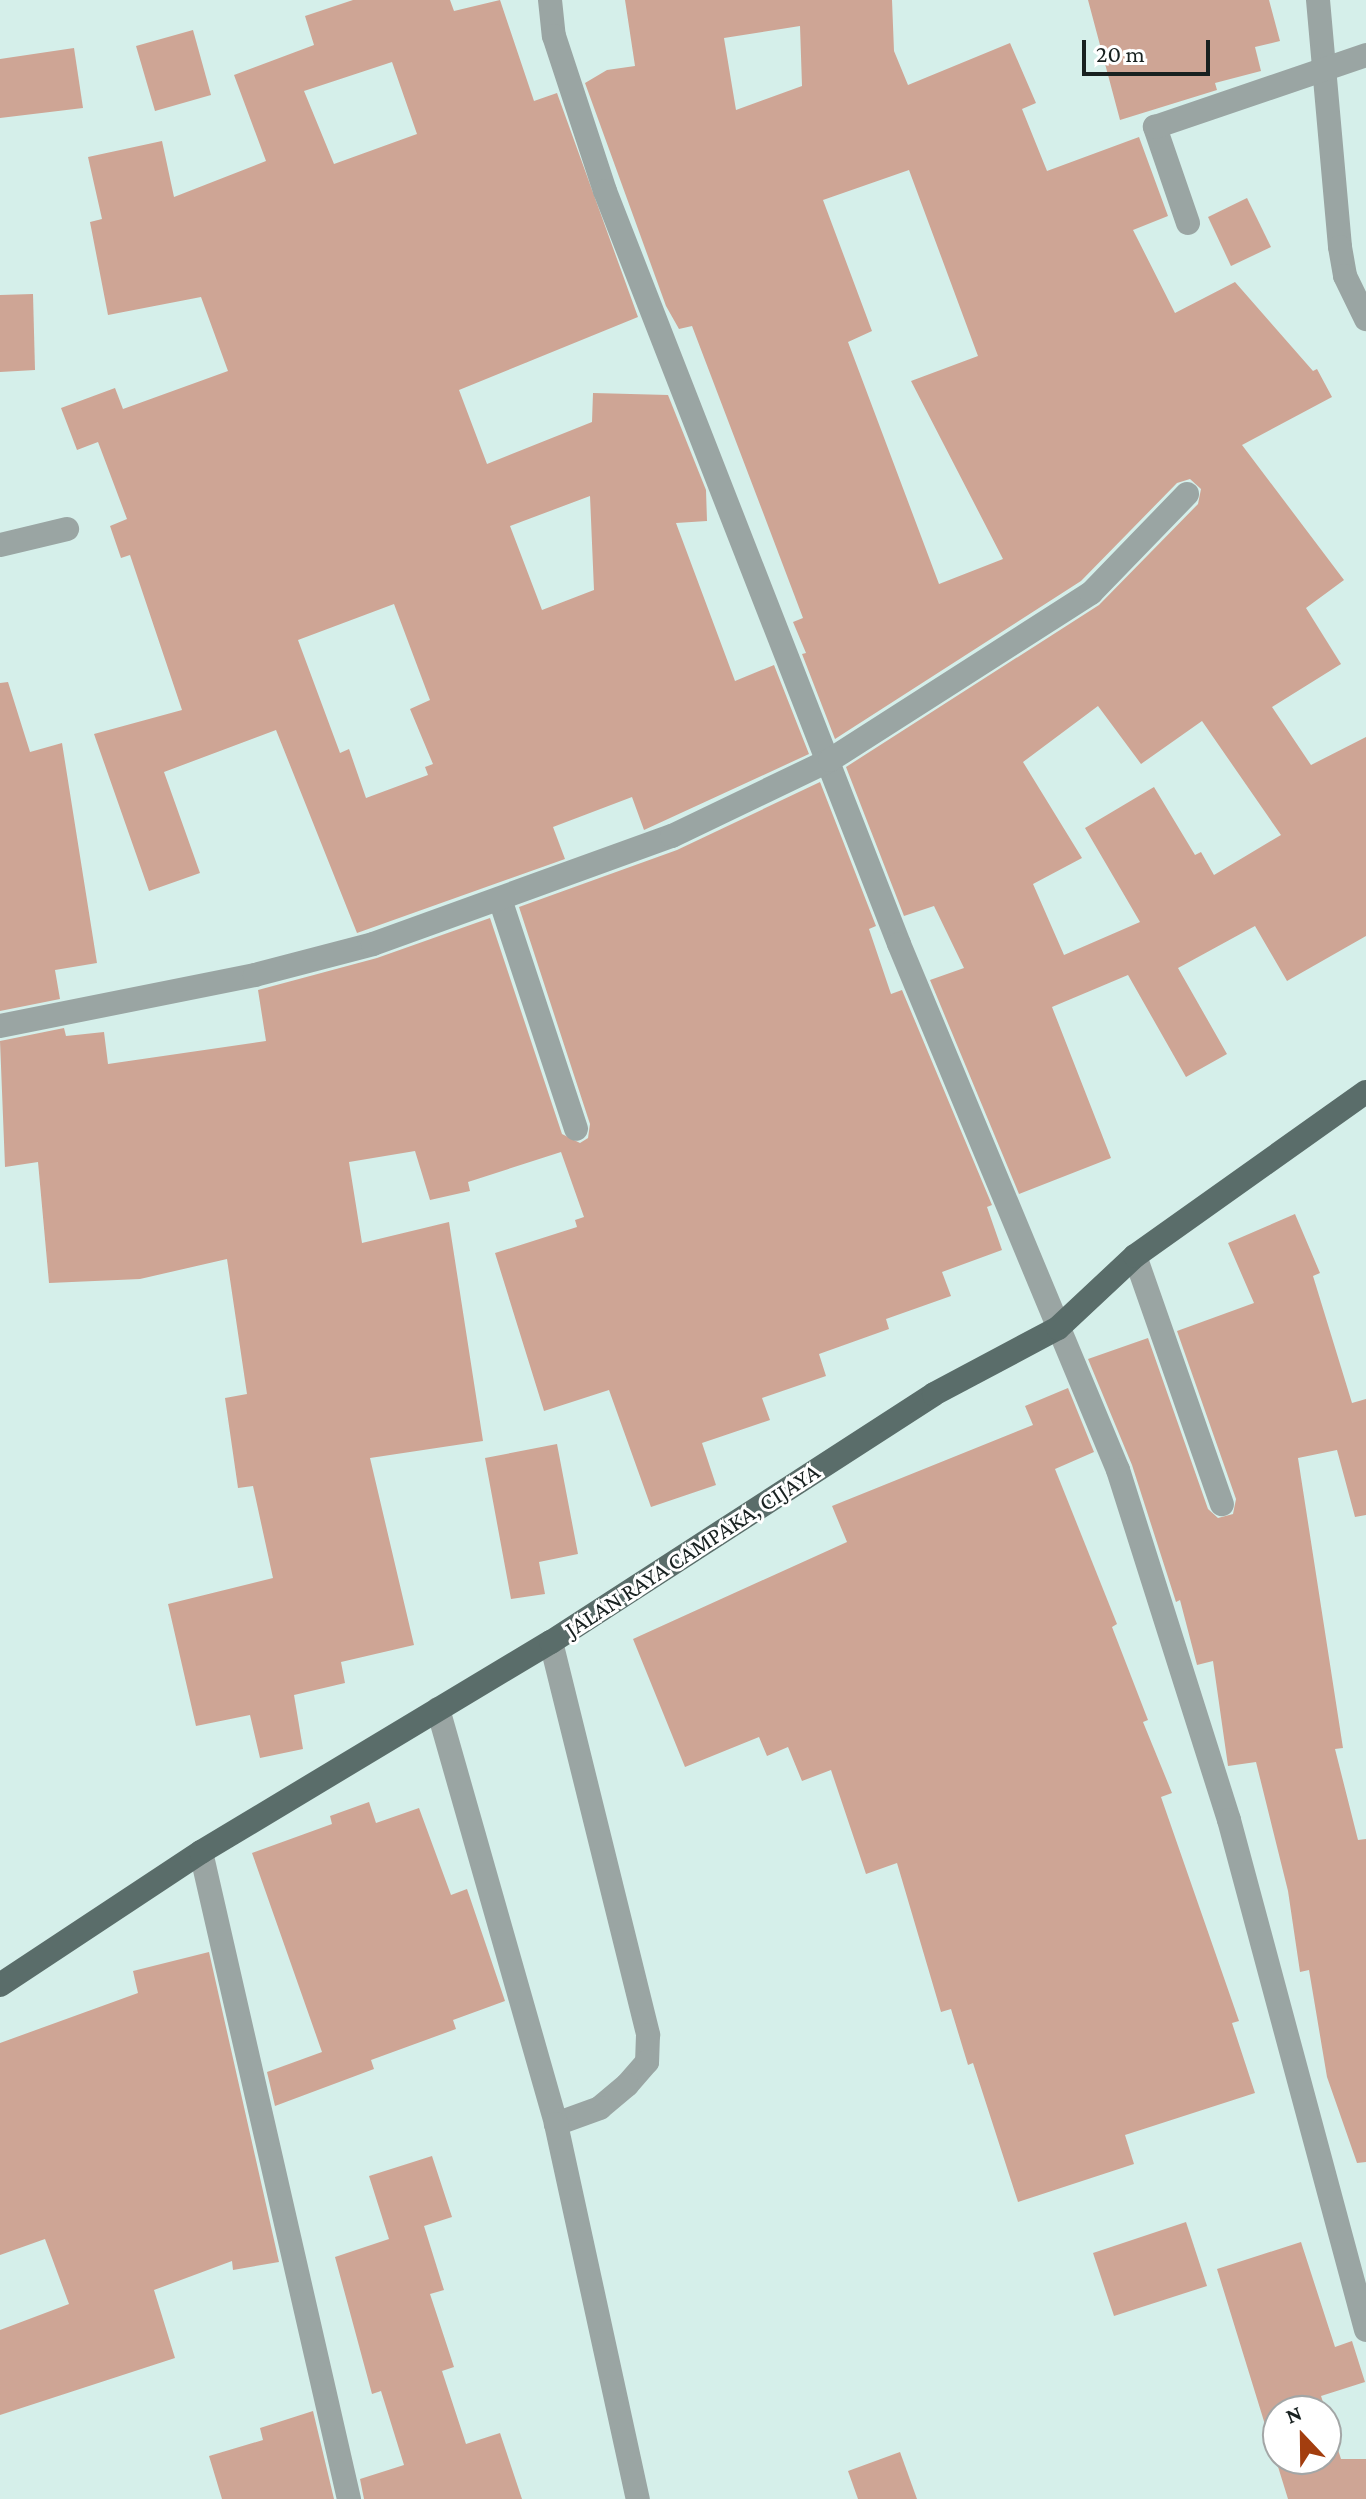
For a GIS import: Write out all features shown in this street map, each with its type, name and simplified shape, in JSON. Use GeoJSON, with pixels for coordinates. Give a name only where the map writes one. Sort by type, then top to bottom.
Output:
{"type":"FeatureCollection","features":[{"type":"Feature","properties":{"kind":"main road","name":"JALAN RAYA CAMPAKA, CIJAYA"},"geometry":{"type":"LineString","coordinates":[[0,1985],[201,1852],[551,1642],[934,1394],[1058,1328],[1135,1256],[1366,1092]]}},
{"type":"Feature","properties":{"kind":"street"},"geometry":{"type":"LineString","coordinates":[[550,0],[554,36],[605,191],[830,760],[899,944],[1118,1470],[1229,1820],[1366,2330]]}},
{"type":"Feature","properties":{"kind":"street"},"geometry":{"type":"LineString","coordinates":[[1318,0],[1340,247],[1345,276],[1366,319]]}},
{"type":"Feature","properties":{"kind":"street"},"geometry":{"type":"LineString","coordinates":[[1188,223],[1155,127],[1366,55]]}},
{"type":"Feature","properties":{"kind":"street"},"geometry":{"type":"LineString","coordinates":[[0,1026],[255,975],[373,944],[672,836],[830,760],[1091,593],[1187,494]]}},
{"type":"Feature","properties":{"kind":"street"},"geometry":{"type":"LineString","coordinates":[[0,545],[67,529]]}},
{"type":"Feature","properties":{"kind":"street"},"geometry":{"type":"LineString","coordinates":[[500,899],[576,1129]]}},
{"type":"Feature","properties":{"kind":"street"},"geometry":{"type":"LineString","coordinates":[[1135,1256],[1222,1504]]}},
{"type":"Feature","properties":{"kind":"street"},"geometry":{"type":"LineString","coordinates":[[551,1642],[648,2035],[647,2062],[627,2085],[600,2108],[556,2124]]}},
{"type":"Feature","properties":{"kind":"street"},"geometry":{"type":"LineString","coordinates":[[438,1709],[556,2124],[638,2499]]}},
{"type":"Feature","properties":{"kind":"street"},"geometry":{"type":"LineString","coordinates":[[201,1852],[349,2499]]}},
{"type":"Feature","properties":{"kind":"building"},"geometry":{"type":"Polygon","coordinates":[[[353,0],[450,0],[454,11],[500,0],[534,101],[557,93],[638,317],[459,390],[487,464],[592,422],[593,393],[668,395],[706,490],[707,521],[676,523],[735,681],[774,665],[809,754],[644,830],[632,797],[553,827],[565,859],[357,933],[276,730],[164,772],[200,873],[149,891],[94,734],[182,710],[130,555],[121,558],[110,526],[127,519],[98,442],[77,450],[61,408],[115,388],[123,409],[228,371],[201,297],[108,315],[90,222],[102,219],[88,157],[162,141],[174,197],[266,161],[234,75],[314,45],[305,16],[353,0]],[[392,62],[304,91],[334,164],[417,134],[392,62]],[[590,496],[510,526],[542,610],[594,590],[590,496]],[[394,604],[298,640],[340,753],[349,749],[366,798],[428,775],[425,767],[433,764],[410,709],[430,700],[394,604]]]}},
{"type":"Feature","properties":{"kind":"building"},"geometry":{"type":"Polygon","coordinates":[[[625,0],[892,0],[894,51],[908,85],[1010,43],[1036,103],[1022,109],[1047,171],[1139,137],[1168,216],[1133,230],[1175,313],[1235,282],[1313,371],[1317,369],[1332,397],[1242,445],[1344,580],[1306,608],[1341,664],[1272,707],[1311,765],[1366,737],[1366,936],[1287,981],[1255,926],[1178,968],[1227,1054],[1186,1077],[1128,975],[1052,1007],[1111,1158],[1019,1194],[930,980],[964,968],[934,906],[904,916],[846,767],[1099,605],[1198,504],[1201,489],[1190,479],[1177,483],[1081,581],[835,739],[793,622],[803,618],[692,326],[679,329],[666,306],[585,83],[607,70],[635,66],[625,0]],[[800,26],[724,38],[736,110],[802,86],[800,26]],[[909,170],[823,200],[872,331],[848,342],[939,584],[1003,559],[911,381],[978,356],[909,170]],[[1098,706],[1023,762],[1082,858],[1033,884],[1064,955],[1140,922],[1085,828],[1154,787],[1195,855],[1201,852],[1214,875],[1281,835],[1202,721],[1141,764],[1098,706]]]}},
{"type":"Feature","properties":{"kind":"building"},"geometry":{"type":"Polygon","coordinates":[[[1088,0],[1269,0],[1280,41],[1255,47],[1261,71],[1215,83],[1217,90],[1120,120],[1088,0]]]}},
{"type":"Feature","properties":{"kind":"building"},"geometry":{"type":"Polygon","coordinates":[[[193,30],[211,95],[155,111],[136,46],[193,30]]]}},
{"type":"Feature","properties":{"kind":"building"},"geometry":{"type":"Polygon","coordinates":[[[74,48],[83,108],[0,118],[0,59],[74,48]]]}},
{"type":"Feature","properties":{"kind":"building"},"geometry":{"type":"Polygon","coordinates":[[[1247,198],[1271,247],[1231,266],[1208,217],[1247,198]]]}},
{"type":"Feature","properties":{"kind":"building"},"geometry":{"type":"Polygon","coordinates":[[[33,294],[35,370],[0,372],[0,295],[33,294]]]}},
{"type":"Feature","properties":{"kind":"building"},"geometry":{"type":"Polygon","coordinates":[[[8,682],[30,752],[62,743],[97,963],[55,970],[60,999],[0,1011],[0,683],[8,682]]]}},
{"type":"Feature","properties":{"kind":"building"},"geometry":{"type":"Polygon","coordinates":[[[820,782],[876,926],[869,929],[891,994],[902,990],[992,1205],[987,1207],[1002,1250],[942,1272],[951,1296],[886,1319],[889,1329],[819,1354],[826,1376],[762,1398],[770,1420],[702,1443],[716,1485],[651,1507],[609,1390],[544,1411],[495,1253],[577,1227],[575,1220],[584,1217],[561,1152],[468,1182],[470,1191],[430,1200],[415,1151],[349,1162],[362,1243],[449,1222],[483,1441],[370,1458],[414,1645],[341,1662],[345,1683],[294,1695],[303,1749],[260,1758],[250,1715],[196,1726],[168,1604],[273,1578],[253,1486],[238,1488],[225,1398],[247,1394],[227,1259],[140,1279],[49,1283],[38,1162],[5,1167],[0,1041],[64,1028],[66,1036],[104,1032],[108,1064],[266,1041],[258,990],[377,958],[490,918],[562,1134],[580,1143],[588,1138],[590,1124],[519,907],[677,850],[820,782]]]}},
{"type":"Feature","properties":{"kind":"building"},"geometry":{"type":"Polygon","coordinates":[[[1295,1214],[1320,1273],[1313,1276],[1352,1403],[1366,1399],[1366,1515],[1355,1517],[1337,1450],[1298,1458],[1343,1748],[1335,1749],[1358,1840],[1366,1839],[1366,2162],[1357,2163],[1327,2077],[1309,1970],[1300,1972],[1288,1891],[1256,1762],[1228,1766],[1213,1661],[1197,1665],[1180,1600],[1176,1602],[1132,1465],[1088,1359],[1148,1338],[1208,1509],[1218,1518],[1233,1514],[1236,1499],[1177,1331],[1254,1303],[1228,1243],[1295,1214]]]}},
{"type":"Feature","properties":{"kind":"building"},"geometry":{"type":"Polygon","coordinates":[[[1068,1388],[1094,1452],[1055,1469],[1117,1624],[1112,1627],[1148,1720],[1143,1722],[1172,1793],[1161,1797],[1239,2021],[1232,2023],[1255,2093],[1125,2135],[1134,2164],[1018,2202],[973,2063],[968,2065],[951,2009],[941,2012],[897,1863],[866,1874],[831,1770],[802,1781],[788,1747],[767,1756],[759,1737],[685,1767],[633,1639],[847,1542],[832,1506],[1033,1425],[1025,1406],[1068,1388]]]}},
{"type":"Feature","properties":{"kind":"building"},"geometry":{"type":"Polygon","coordinates":[[[557,1444],[578,1554],[539,1562],[545,1594],[511,1599],[485,1458],[557,1444]]]}},
{"type":"Feature","properties":{"kind":"building"},"geometry":{"type":"Polygon","coordinates":[[[369,1802],[376,1823],[419,1808],[451,1895],[467,1889],[505,2001],[453,2020],[456,2029],[371,2060],[374,2069],[275,2106],[267,2072],[322,2052],[252,1853],[332,1824],[330,1816],[369,1802]]]}},
{"type":"Feature","properties":{"kind":"building"},"geometry":{"type":"Polygon","coordinates":[[[209,1952],[279,2262],[233,2270],[232,2261],[154,2290],[175,2358],[0,2415],[0,2330],[69,2304],[45,2239],[0,2255],[0,2043],[138,1993],[133,1971],[209,1952]]]}},
{"type":"Feature","properties":{"kind":"building"},"geometry":{"type":"Polygon","coordinates":[[[432,2156],[452,2217],[424,2226],[444,2290],[430,2294],[454,2367],[442,2371],[466,2444],[500,2433],[522,2499],[364,2499],[360,2479],[404,2465],[381,2391],[372,2394],[335,2257],[389,2239],[369,2176],[432,2156]]]}},
{"type":"Feature","properties":{"kind":"building"},"geometry":{"type":"Polygon","coordinates":[[[1186,2222],[1207,2286],[1114,2316],[1093,2253],[1186,2222]]]}},
{"type":"Feature","properties":{"kind":"building"},"geometry":{"type":"Polygon","coordinates":[[[1301,2242],[1335,2347],[1352,2341],[1365,2382],[1324,2395],[1262,2395],[1262,2415],[1217,2269],[1301,2242]]]}},
{"type":"Feature","properties":{"kind":"building"},"geometry":{"type":"Polygon","coordinates":[[[313,2411],[334,2499],[222,2499],[209,2456],[263,2440],[260,2428],[313,2411]]]}},
{"type":"Feature","properties":{"kind":"building"},"geometry":{"type":"Polygon","coordinates":[[[900,2452],[917,2499],[858,2499],[848,2471],[900,2452]]]}},
{"type":"Feature","properties":{"kind":"building"},"geometry":{"type":"Polygon","coordinates":[[[1342,2459],[1366,2459],[1366,2499],[1288,2499],[1281,2475],[1342,2475],[1342,2459]]]}}]}
